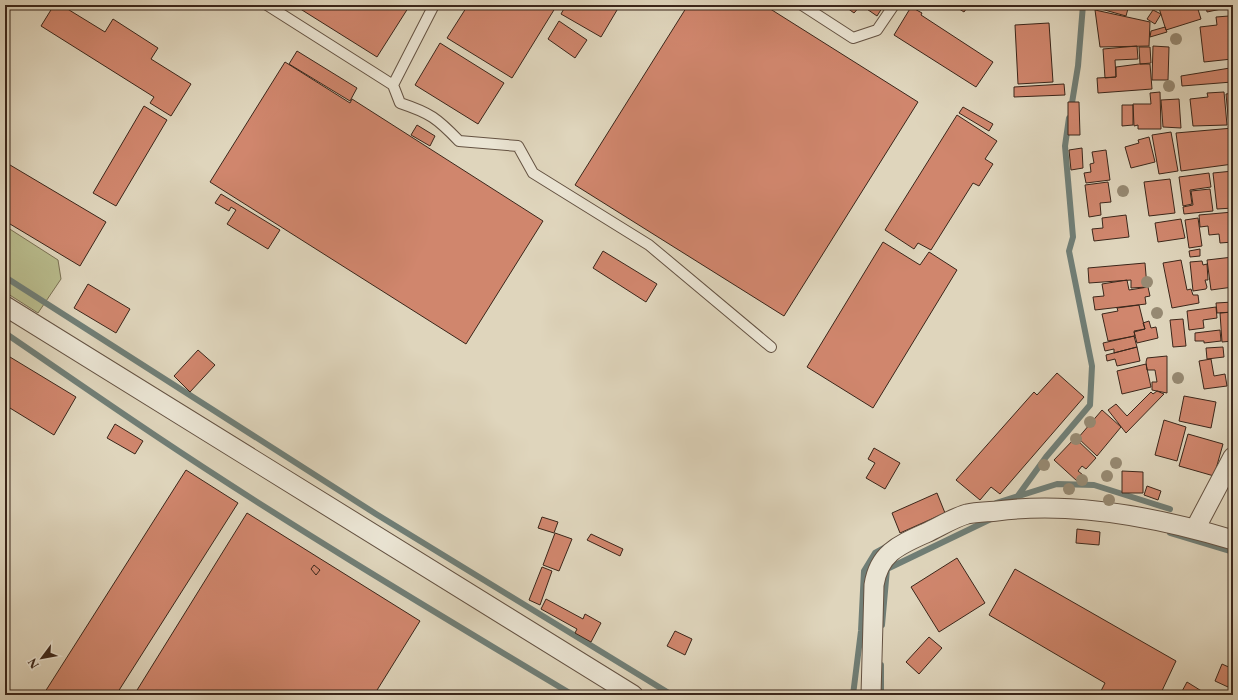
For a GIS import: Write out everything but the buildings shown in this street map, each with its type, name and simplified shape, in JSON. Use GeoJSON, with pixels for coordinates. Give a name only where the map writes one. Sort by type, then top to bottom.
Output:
{"type":"FeatureCollection","features":[{"type":"Feature","properties":{"kind":"street"},"geometry":{"type":"LineString","coordinates":[[5,306],[633,695]]}},
{"type":"Feature","properties":{"kind":"street"},"geometry":{"type":"LineString","coordinates":[[1195,529],[1233,457]]}},
{"type":"Feature","properties":{"kind":"street"},"geometry":{"type":"LineString","coordinates":[[871,695],[874,585],[876,571],[886,556],[902,543],[967,514],[1026,507],[1092,510],[1195,529],[1233,540]]}},
{"type":"Feature","properties":{"kind":"lane"},"geometry":{"type":"LineString","coordinates":[[268,5],[393,85],[400,103],[427,112],[442,123],[459,141],[518,146],[533,173],[649,245],[772,348]]}},
{"type":"Feature","properties":{"kind":"lane"},"geometry":{"type":"LineString","coordinates":[[393,85],[434,5]]}},
{"type":"Feature","properties":{"kind":"lane"},"geometry":{"type":"LineString","coordinates":[[802,5],[853,38],[877,30],[894,5]]}},
{"type":"Feature","properties":{"kind":"green space"},"geometry":{"type":"Polygon","coordinates":[[[5,226],[58,260],[61,279],[38,313],[5,292],[5,226]]]}},
{"type":"Feature","properties":{"kind":"waterway"},"geometry":{"type":"LineString","coordinates":[[1071,109],[1078,66],[1083,5]]}},
{"type":"Feature","properties":{"kind":"waterway"},"geometry":{"type":"LineString","coordinates":[[1017,497],[1046,457],[1090,405],[1092,366],[1069,251],[1073,237],[1065,146],[1069,118]]}},
{"type":"Feature","properties":{"kind":"waterway"},"geometry":{"type":"LineString","coordinates":[[5,277],[376,514],[672,695]]}},
{"type":"Feature","properties":{"kind":"waterway"},"geometry":{"type":"LineString","coordinates":[[5,333],[207,470],[363,568],[573,695]]}},
{"type":"Feature","properties":{"kind":"waterway"},"geometry":{"type":"LineString","coordinates":[[996,503],[1057,484],[1094,485],[1170,509]]}},
{"type":"Feature","properties":{"kind":"waterway"},"geometry":{"type":"LineString","coordinates":[[882,625],[887,569],[993,518]]}},
{"type":"Feature","properties":{"kind":"waterway"},"geometry":{"type":"LineString","coordinates":[[1170,533],[1233,552]]}},
{"type":"Feature","properties":{"kind":"waterway"},"geometry":{"type":"LineString","coordinates":[[853,695],[861,631],[864,571],[875,553],[886,547]]}},
{"type":"Feature","properties":{"kind":"waterway"},"geometry":{"type":"LineString","coordinates":[[881,665],[881,695]]}}]}
